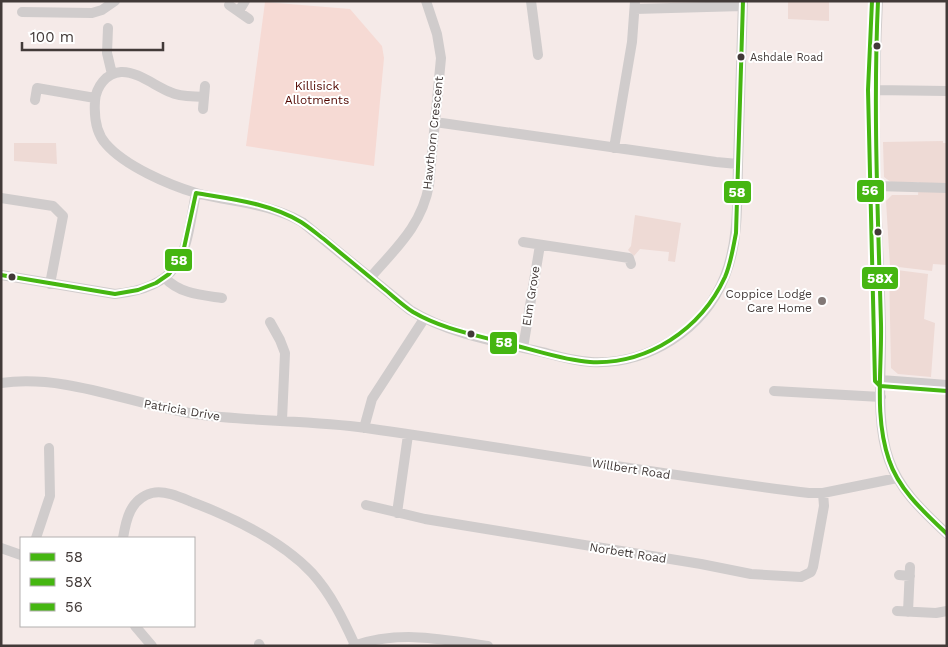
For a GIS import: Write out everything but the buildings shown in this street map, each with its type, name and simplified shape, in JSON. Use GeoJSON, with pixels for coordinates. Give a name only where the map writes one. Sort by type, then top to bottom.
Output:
{"type":"FeatureCollection","features":[{"type":"Feature","properties":{"kind":"street"},"geometry":{"type":"LineString","coordinates":[[22,12],[38,6],[92,13],[102,10],[115,1]]}},
{"type":"Feature","properties":{"kind":"street"},"geometry":{"type":"LineString","coordinates":[[239,12],[245,1]]}},
{"type":"Feature","properties":{"kind":"street","name":"Hawthorn Crescent"},"geometry":{"type":"LineString","coordinates":[[370,278],[410,232],[426,200],[441,59],[440,46],[426,1]]}},
{"type":"Feature","properties":{"kind":"street"},"geometry":{"type":"LineString","coordinates":[[531,1],[538,55]]}},
{"type":"Feature","properties":{"kind":"street"},"geometry":{"type":"LineString","coordinates":[[878,1],[874,90],[881,327],[881,397],[885,444],[889,460],[897,478],[911,499],[947,534]]}},
{"type":"Feature","properties":{"kind":"street"},"geometry":{"type":"LineString","coordinates":[[204,97],[171,93],[126,72],[112,74],[99,86],[95,98],[96,125],[106,144],[126,161],[159,179],[196,193],[271,208],[286,213],[302,222],[410,310],[424,319],[456,331],[590,362],[619,360],[646,354],[678,336],[696,322],[710,304],[725,276],[736,233],[743,4],[635,5],[632,42],[614,148]]}},
{"type":"Feature","properties":{"kind":"street"},"geometry":{"type":"LineString","coordinates":[[229,5],[249,19]]}},
{"type":"Feature","properties":{"kind":"street"},"geometry":{"type":"LineString","coordinates":[[108,28],[106,53],[112,74]]}},
{"type":"Feature","properties":{"kind":"street"},"geometry":{"type":"LineString","coordinates":[[203,109],[205,86]]}},
{"type":"Feature","properties":{"kind":"street"},"geometry":{"type":"LineString","coordinates":[[35,100],[32,87],[95,98]]}},
{"type":"Feature","properties":{"kind":"street"},"geometry":{"type":"LineString","coordinates":[[874,90],[947,91]]}},
{"type":"Feature","properties":{"kind":"street"},"geometry":{"type":"LineString","coordinates":[[435,122],[738,164]]}},
{"type":"Feature","properties":{"kind":"street"},"geometry":{"type":"LineString","coordinates":[[876,186],[947,188]]}},
{"type":"Feature","properties":{"kind":"street"},"geometry":{"type":"LineString","coordinates":[[1,275],[115,294],[136,291],[152,286],[165,278],[176,266],[186,248],[196,193]]}},
{"type":"Feature","properties":{"kind":"street"},"geometry":{"type":"LineString","coordinates":[[1,198],[53,206],[63,216],[50,284]]}},
{"type":"Feature","properties":{"kind":"street"},"geometry":{"type":"LineString","coordinates":[[523,242],[629,258],[631,264]]}},
{"type":"Feature","properties":{"kind":"street","name":"Elm Grove"},"geometry":{"type":"LineString","coordinates":[[523,348],[540,245]]}},
{"type":"Feature","properties":{"kind":"street"},"geometry":{"type":"LineString","coordinates":[[165,278],[170,284],[185,292],[222,298]]}},
{"type":"Feature","properties":{"kind":"street"},"geometry":{"type":"LineString","coordinates":[[364,428],[372,399],[424,319]]}},
{"type":"Feature","properties":{"kind":"street"},"geometry":{"type":"LineString","coordinates":[[270,322],[280,340],[284,353],[282,420]]}},
{"type":"Feature","properties":{"kind":"street"},"geometry":{"type":"LineString","coordinates":[[881,380],[947,385]]}},
{"type":"Feature","properties":{"kind":"street","name":"Patricia Drive"},"geometry":{"type":"LineString","coordinates":[[1,383],[24,381],[51,382],[73,385],[157,408],[237,419],[282,420],[364,428]]}},
{"type":"Feature","properties":{"kind":"street"},"geometry":{"type":"LineString","coordinates":[[774,391],[881,397]]}},
{"type":"Feature","properties":{"kind":"street","name":"Willbert Road"},"geometry":{"type":"LineString","coordinates":[[364,428],[731,484],[809,494],[824,493],[897,478]]}},
{"type":"Feature","properties":{"kind":"street"},"geometry":{"type":"LineString","coordinates":[[397,513],[408,435]]}},
{"type":"Feature","properties":{"kind":"street"},"geometry":{"type":"LineString","coordinates":[[36,537],[50,496],[49,448]]}},
{"type":"Feature","properties":{"kind":"street"},"geometry":{"type":"LineString","coordinates":[[123,537],[127,515],[141,499],[159,492],[169,494],[216,511],[257,532],[302,563],[322,585],[337,607],[354,645],[392,636],[419,637],[488,646]]}},
{"type":"Feature","properties":{"kind":"street","name":"Norbett Road"},"geometry":{"type":"LineString","coordinates":[[366,506],[397,513],[751,574],[801,577],[811,572],[813,568],[824,506],[824,493]]}},
{"type":"Feature","properties":{"kind":"street"},"geometry":{"type":"LineString","coordinates":[[1,548],[20,555]]}},
{"type":"Feature","properties":{"kind":"street"},"geometry":{"type":"LineString","coordinates":[[906,573],[903,611],[936,613],[947,611]]}},
{"type":"Feature","properties":{"kind":"street"},"geometry":{"type":"LineString","coordinates":[[136,627],[152,646]]}},
{"type":"Feature","properties":{"kind":"shaded area"},"geometry":{"type":"Polygon","coordinates":[[[788,1],[829,1],[829,21],[788,19],[788,1]]]}},
{"type":"Feature","properties":{"kind":"shaded area"},"geometry":{"type":"Polygon","coordinates":[[[943,141],[943,143],[947,143],[947,265],[933,264],[932,271],[890,266],[886,201],[892,195],[918,195],[919,182],[891,182],[884,177],[883,142],[943,141]]]}},
{"type":"Feature","properties":{"kind":"shaded area"},"geometry":{"type":"Polygon","coordinates":[[[14,143],[56,143],[57,164],[14,161],[14,143]]]}},
{"type":"Feature","properties":{"kind":"shaded area"},"geometry":{"type":"Polygon","coordinates":[[[635,215],[681,223],[675,262],[668,261],[669,252],[640,249],[634,256],[628,250],[631,246],[635,215]]]}},
{"type":"Feature","properties":{"kind":"shaded area"},"geometry":{"type":"Polygon","coordinates":[[[889,269],[928,274],[924,319],[935,323],[931,377],[898,374],[891,368],[889,269]]]}},
{"type":"Feature","properties":{"kind":"green space","name":"Killisick Allotments"},"geometry":{"type":"Polygon","coordinates":[[[265,2],[350,9],[382,46],[384,58],[374,166],[246,146],[265,2]]]}},
{"type":"Feature","properties":{"kind":"transit line","name":"58"},"geometry":{"type":"LineString","coordinates":[[1,275],[115,294],[138,290],[156,283],[169,274],[178,262],[184,248],[196,193],[263,206],[276,210],[304,224],[409,309],[424,318],[447,327],[580,361],[611,361],[632,357],[652,350],[687,328],[702,313],[715,296],[725,277],[730,261],[736,233],[743,1]]}},
{"type":"Feature","properties":{"kind":"transit line","name":"56"},"geometry":{"type":"LineString","coordinates":[[872,1],[868,90],[875,381],[880,386],[947,391]]}},
{"type":"Feature","properties":{"kind":"transit line","name":"58X"},"geometry":{"type":"LineString","coordinates":[[878,1],[877,203],[881,324],[880,409],[884,443],[893,471],[899,481],[913,500],[947,534]]}},
{"type":"Feature","properties":{"kind":"place","name":"Ashdale Road"},"geometry":{"type":"Point","coordinates":[741,57]}},
{"type":"Feature","properties":{"kind":"place","name":"Coppice Lodge Care Home"},"geometry":{"type":"Point","coordinates":[822,301]}}]}
